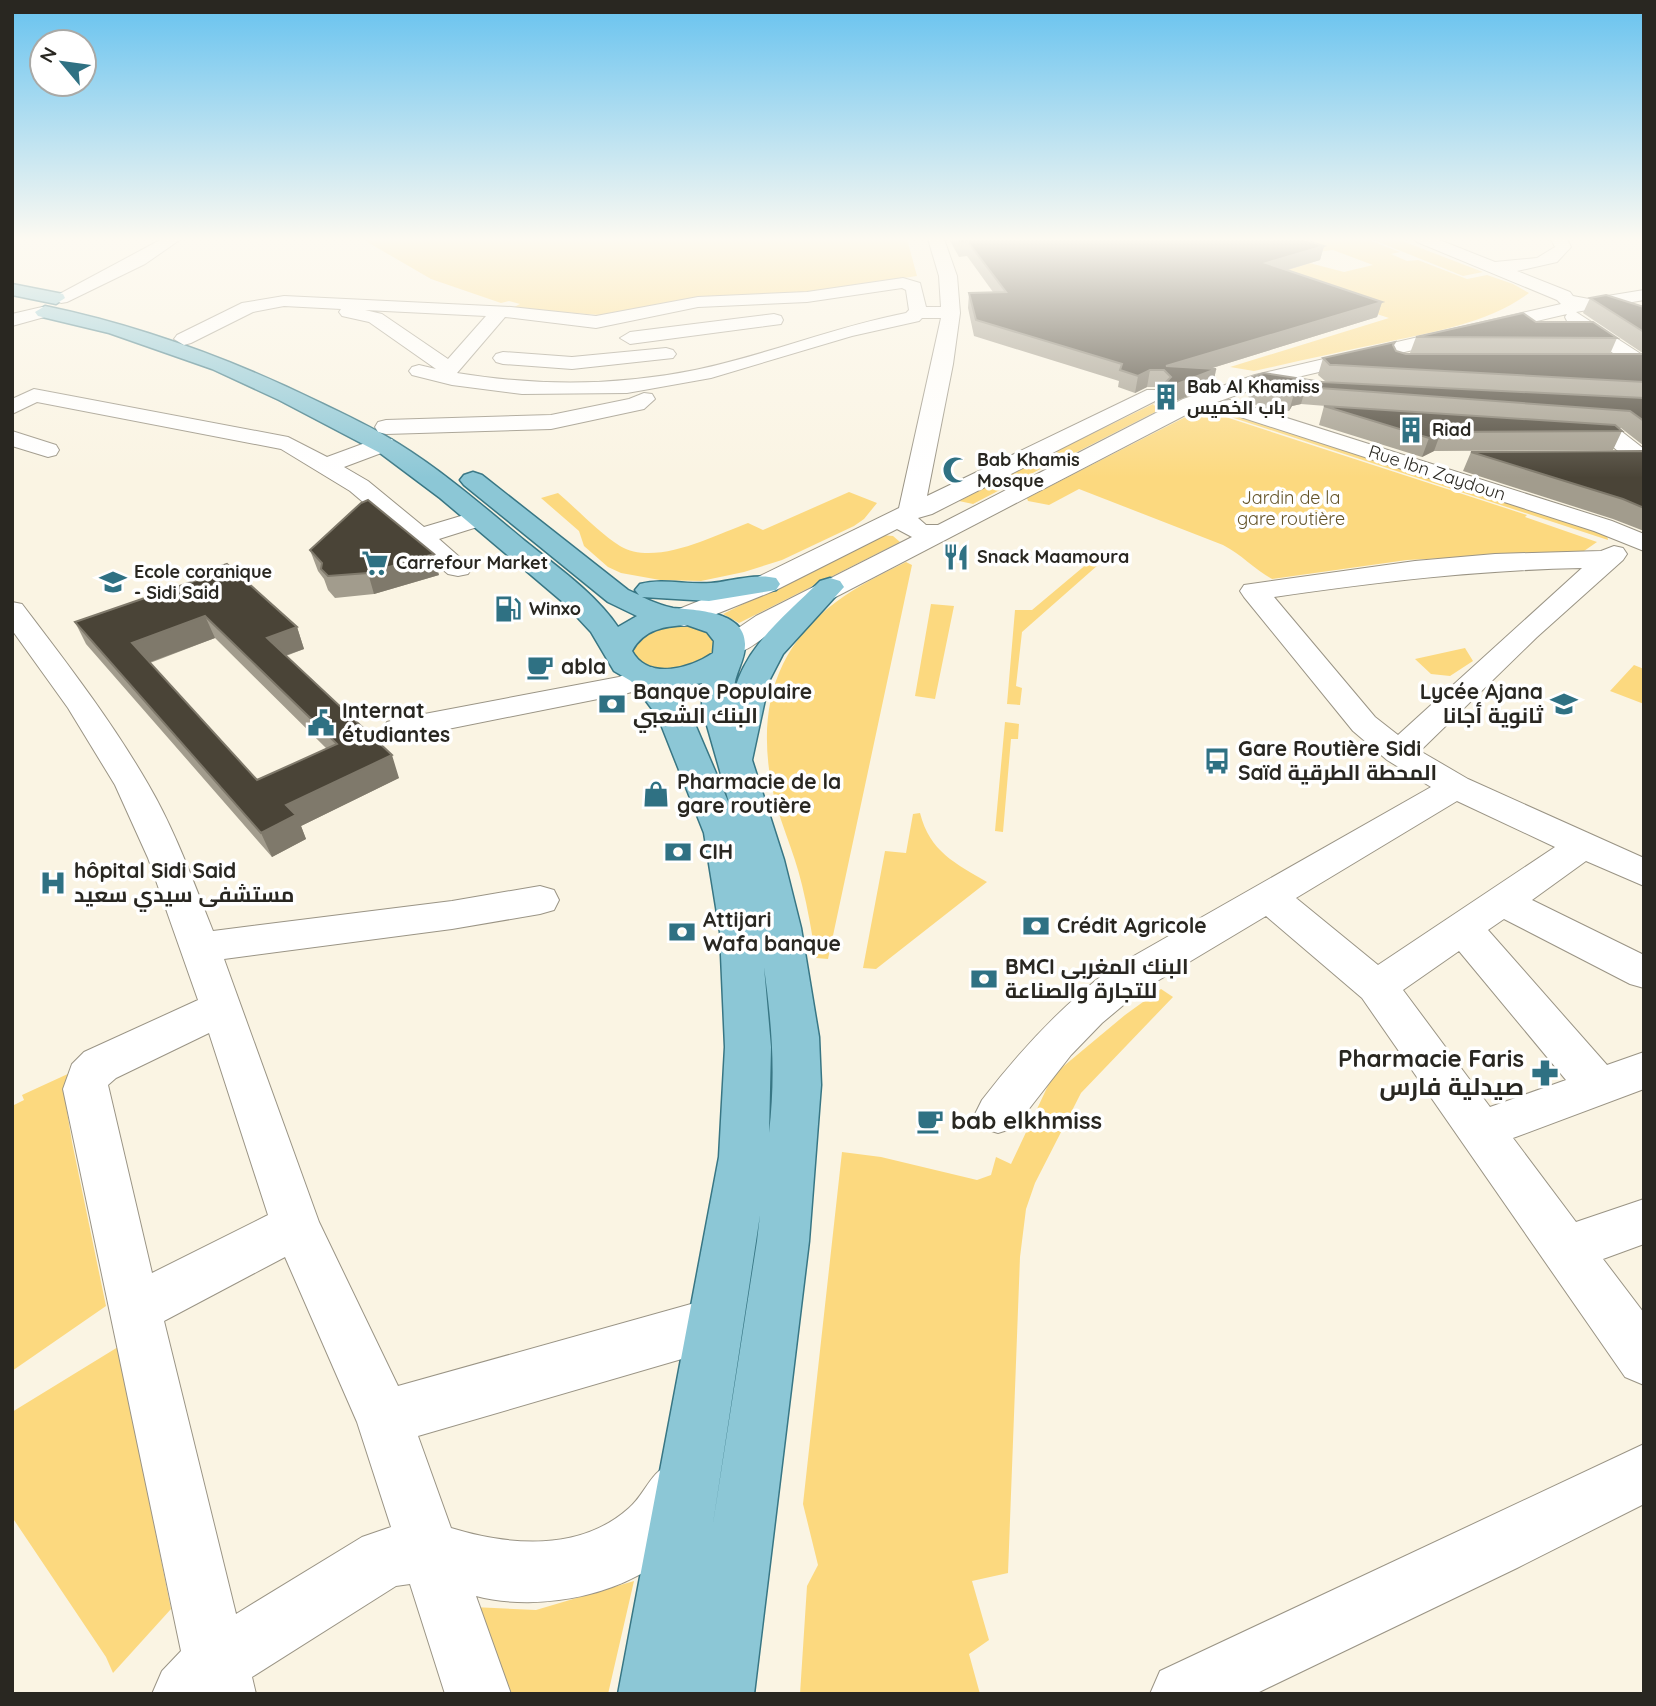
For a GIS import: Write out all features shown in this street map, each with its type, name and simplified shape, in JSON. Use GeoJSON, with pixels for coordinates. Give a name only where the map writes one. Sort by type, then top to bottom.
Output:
{"type":"FeatureCollection","features":[{"type":"Feature","properties":{"kind":"main road"},"geometry":{"type":"LineString","coordinates":[[81,319],[221,365],[461,471],[601,583],[637,606],[716,625],[728,636],[727,653],[717,684],[719,708],[765,860],[780,928],[796,1037],[798,1085],[783,1241],[720,1694]]}},
{"type":"Feature","properties":{"kind":"main road"},"geometry":{"type":"LineString","coordinates":[[100,319],[184,339],[253,364],[385,436],[600,623],[630,663],[661,695],[709,795],[723,833],[741,932],[748,1047],[744,1157],[652,1694]]}},
{"type":"Feature","properties":{"kind":"main road"},"geometry":{"type":"LineString","coordinates":[[601,583],[683,593],[766,584]]}},
{"type":"Feature","properties":{"kind":"main road"},"geometry":{"type":"LineString","coordinates":[[736,763],[753,681],[769,650],[830,587]]}},
{"type":"Feature","properties":{"kind":"main road"},"geometry":{"type":"LineString","coordinates":[[630,663],[623,636],[650,621],[678,617]]}},
{"type":"Feature","properties":{"kind":"main road"},"geometry":{"type":"LineString","coordinates":[[630,663],[672,679],[704,672],[727,653]]}},
{"type":"Feature","properties":{"kind":"street"},"geometry":{"type":"LineString","coordinates":[[184,339],[226,319]]}},
{"type":"Feature","properties":{"kind":"street"},"geometry":{"type":"LineString","coordinates":[[376,319],[446,373]]}},
{"type":"Feature","properties":{"kind":"street"},"geometry":{"type":"LineString","coordinates":[[446,373],[494,319]]}},
{"type":"Feature","properties":{"kind":"street"},"geometry":{"type":"LineString","coordinates":[[482,383],[534,319]]}},
{"type":"Feature","properties":{"kind":"street"},"geometry":{"type":"LineString","coordinates":[[559,319],[573,321],[619,319]]}},
{"type":"Feature","properties":{"kind":"street"},"geometry":{"type":"LineString","coordinates":[[740,319],[767,348]]}},
{"type":"Feature","properties":{"kind":"street"},"geometry":{"type":"LineString","coordinates":[[596,342],[780,319]]}},
{"type":"Feature","properties":{"kind":"street"},"geometry":{"type":"LineString","coordinates":[[866,319],[874,325]]}},
{"type":"Feature","properties":{"kind":"street"},"geometry":{"type":"LineString","coordinates":[[419,371],[446,373],[482,383],[571,388],[656,382],[717,370],[767,348],[904,319]]}},
{"type":"Feature","properties":{"kind":"street"},"geometry":{"type":"LineString","coordinates":[[948,528],[923,532],[906,524],[912,512],[933,415],[950,319]]}},
{"type":"Feature","properties":{"kind":"street"},"geometry":{"type":"LineString","coordinates":[[727,653],[766,622],[830,587],[1206,398],[1264,378],[1518,319]]}},
{"type":"Feature","properties":{"kind":"street"},"geometry":{"type":"LineString","coordinates":[[1595,319],[1640,372]]}},
{"type":"Feature","properties":{"kind":"street"},"geometry":{"type":"LineString","coordinates":[[1513,320],[1534,337]]}},
{"type":"Feature","properties":{"kind":"street"},"geometry":{"type":"LineString","coordinates":[[627,338],[656,382]]}},
{"type":"Feature","properties":{"kind":"street"},"geometry":{"type":"LineString","coordinates":[[733,345],[767,348]]}},
{"type":"Feature","properties":{"kind":"street"},"geometry":{"type":"LineString","coordinates":[[503,358],[572,363],[680,352]]}},
{"type":"Feature","properties":{"kind":"street"},"geometry":{"type":"LineString","coordinates":[[1338,361],[1423,362]]}},
{"type":"Feature","properties":{"kind":"street"},"geometry":{"type":"LineString","coordinates":[[1609,363],[1640,372]]}},
{"type":"Feature","properties":{"kind":"street"},"geometry":{"type":"LineString","coordinates":[[1264,378],[1293,387],[1315,389]]}},
{"type":"Feature","properties":{"kind":"street"},"geometry":{"type":"LineString","coordinates":[[325,466],[385,436],[567,421],[636,404],[649,395],[656,382]]}},
{"type":"Feature","properties":{"kind":"street"},"geometry":{"type":"LineString","coordinates":[[678,617],[766,584],[1154,394]]}},
{"type":"Feature","properties":{"kind":"street"},"geometry":{"type":"LineString","coordinates":[[12,408],[34,395],[288,444],[359,486],[458,569]]}},
{"type":"Feature","properties":{"kind":"street"},"geometry":{"type":"LineString","coordinates":[[1206,398],[1340,417]]}},
{"type":"Feature","properties":{"kind":"street","name":"Rue Ibn Zaydoun"},"geometry":{"type":"LineString","coordinates":[[1206,398],[1604,526],[1627,547]]}},
{"type":"Feature","properties":{"kind":"street"},"geometry":{"type":"LineString","coordinates":[[1546,431],[1613,436],[1644,460]]}},
{"type":"Feature","properties":{"kind":"street"},"geometry":{"type":"LineString","coordinates":[[12,438],[48,450]]}},
{"type":"Feature","properties":{"kind":"street"},"geometry":{"type":"LineString","coordinates":[[1606,461],[1644,460]]}},
{"type":"Feature","properties":{"kind":"street"},"geometry":{"type":"LineString","coordinates":[[1401,461],[1475,461]]}},
{"type":"Feature","properties":{"kind":"street"},"geometry":{"type":"LineString","coordinates":[[421,536],[481,518]]}},
{"type":"Feature","properties":{"kind":"street"},"geometry":{"type":"LineString","coordinates":[[1627,547],[1415,569],[1254,591],[1364,724],[1399,753],[1456,787],[1644,873]]}},
{"type":"Feature","properties":{"kind":"street"},"geometry":{"type":"LineString","coordinates":[[1399,753],[1527,631],[1627,547]]}},
{"type":"Feature","properties":{"kind":"street"},"geometry":{"type":"LineString","coordinates":[[19,629],[83,706],[132,785],[166,858],[222,1008],[296,1226],[384,1418],[478,1694]]}},
{"type":"Feature","properties":{"kind":"street"},"geometry":{"type":"LineString","coordinates":[[398,729],[628,684],[630,663]]}},
{"type":"Feature","properties":{"kind":"street"},"geometry":{"type":"LineString","coordinates":[[998,1114],[1061,1034],[1091,1006],[1146,968],[1456,787]]}},
{"type":"Feature","properties":{"kind":"street"},"geometry":{"type":"LineString","coordinates":[[1377,987],[1583,846]]}},
{"type":"Feature","properties":{"kind":"street"},"geometry":{"type":"LineString","coordinates":[[1269,897],[1377,987],[1644,1358]]}},
{"type":"Feature","properties":{"kind":"street"},"geometry":{"type":"LineString","coordinates":[[200,947],[452,915],[540,900]]}},
{"type":"Feature","properties":{"kind":"street"},"geometry":{"type":"LineString","coordinates":[[1502,901],[1644,973]]}},
{"type":"Feature","properties":{"kind":"street"},"geometry":{"type":"LineString","coordinates":[[1463,928],[1598,1086]]}},
{"type":"Feature","properties":{"kind":"street"},"geometry":{"type":"LineString","coordinates":[[222,1008],[100,1065],[85,1083],[134,1309],[207,1684],[384,1559],[410,1551],[428,1551],[494,1570],[538,1574],[583,1566],[626,1546],[657,1524],[690,1477]]}},
{"type":"Feature","properties":{"kind":"street"},"geometry":{"type":"LineString","coordinates":[[1481,1130],[1644,1070]]}},
{"type":"Feature","properties":{"kind":"street"},"geometry":{"type":"LineString","coordinates":[[1566,1249],[1644,1221]]}},
{"type":"Feature","properties":{"kind":"street"},"geometry":{"type":"LineString","coordinates":[[134,1309],[296,1226]]}},
{"type":"Feature","properties":{"kind":"street"},"geometry":{"type":"LineString","coordinates":[[384,1418],[716,1323]]}},
{"type":"Feature","properties":{"kind":"street"},"geometry":{"type":"LineString","coordinates":[[1183,1694],[1483,1553],[1644,1473]]}},
{"type":"Feature","properties":{"kind":"green space"},"geometry":{"type":"Polygon","coordinates":[[[1387,319],[1480,319],[1443,330],[1254,371],[1230,367],[1387,319]]]}},
{"type":"Feature","properties":{"kind":"green space"},"geometry":{"type":"Polygon","coordinates":[[[1155,403],[1153,405],[1163,408],[1069,456],[1055,452],[1155,403]]]}},
{"type":"Feature","properties":{"kind":"green space"},"geometry":{"type":"Polygon","coordinates":[[[1213,404],[1594,528],[1607,535],[1608,540],[1203,408],[1213,404]]]}},
{"type":"Feature","properties":{"kind":"green space","name":"Jardin de la gare routière"},"geometry":{"type":"Polygon","coordinates":[[[1201,409],[1527,515],[1525,517],[1597,542],[1584,551],[1407,560],[1272,579],[1223,545],[1079,489],[1049,505],[1028,501],[1027,498],[1201,409]]]}},
{"type":"Feature","properties":{"kind":"green space"},"geometry":{"type":"Polygon","coordinates":[[[1039,460],[1050,464],[973,504],[959,501],[1039,460]]]}},
{"type":"Feature","properties":{"kind":"green space"},"geometry":{"type":"Polygon","coordinates":[[[849,492],[877,503],[864,519],[854,526],[782,560],[701,581],[660,580],[621,573],[608,567],[584,546],[579,531],[541,498],[558,493],[620,546],[634,552],[650,553],[701,542],[748,523],[763,530],[849,492]]]}},
{"type":"Feature","properties":{"kind":"green space"},"geometry":{"type":"Polygon","coordinates":[[[882,535],[893,536],[900,542],[739,623],[723,614],[882,535]]]}},
{"type":"Feature","properties":{"kind":"green space"},"geometry":{"type":"Polygon","coordinates":[[[1090,557],[1101,560],[1022,632],[1016,686],[1022,688],[1020,705],[1007,704],[1015,610],[1032,610],[1088,563],[1090,557]]]}},
{"type":"Feature","properties":{"kind":"green space"},"geometry":{"type":"Polygon","coordinates":[[[906,562],[912,565],[828,959],[816,958],[802,885],[771,782],[767,730],[770,705],[785,660],[798,639],[815,620],[852,591],[906,562]]]}},
{"type":"Feature","properties":{"kind":"green space"},"geometry":{"type":"Polygon","coordinates":[[[931,604],[954,606],[935,699],[915,696],[931,604]]]}},
{"type":"Feature","properties":{"kind":"green space"},"geometry":{"type":"Polygon","coordinates":[[[665,625],[687,625],[704,631],[717,641],[712,656],[695,666],[676,670],[658,669],[642,662],[633,649],[642,635],[665,625]]]}},
{"type":"Feature","properties":{"kind":"green space"},"geometry":{"type":"Polygon","coordinates":[[[1465,648],[1473,661],[1450,676],[1431,674],[1415,659],[1465,648]]]}},
{"type":"Feature","properties":{"kind":"green space"},"geometry":{"type":"Polygon","coordinates":[[[1634,665],[1644,669],[1644,704],[1610,691],[1634,665]]]}},
{"type":"Feature","properties":{"kind":"green space"},"geometry":{"type":"Polygon","coordinates":[[[1005,722],[1019,724],[1018,739],[1011,739],[1003,832],[995,831],[1005,722]]]}},
{"type":"Feature","properties":{"kind":"green space"},"geometry":{"type":"Polygon","coordinates":[[[920,813],[930,838],[937,847],[954,862],[987,882],[876,969],[863,968],[885,851],[906,853],[913,814],[920,813]]]}},
{"type":"Feature","properties":{"kind":"green space"},"geometry":{"type":"Polygon","coordinates":[[[1161,989],[1173,997],[1081,1093],[1035,1183],[1026,1209],[1020,1257],[1008,1573],[972,1581],[989,1640],[969,1654],[980,1694],[800,1694],[807,1586],[818,1565],[803,1504],[842,1152],[881,1157],[977,1180],[991,1175],[996,1157],[1011,1164],[1053,1075],[1161,989]]]}},
{"type":"Feature","properties":{"kind":"green space"},"geometry":{"type":"Polygon","coordinates":[[[83,1067],[64,1093],[106,1306],[12,1371],[12,1106],[24,1100],[22,1095],[83,1067]]]}},
{"type":"Feature","properties":{"kind":"green space"},"geometry":{"type":"Polygon","coordinates":[[[118,1347],[171,1609],[113,1673],[106,1657],[12,1517],[12,1412],[118,1347]]]}},
{"type":"Feature","properties":{"kind":"green space"},"geometry":{"type":"Polygon","coordinates":[[[634,1581],[608,1694],[508,1694],[473,1607],[536,1610],[634,1581]]]}},
{"type":"Feature","properties":{"kind":"building"},"geometry":{"type":"Polygon","coordinates":[[[1326,319],[1166,366],[1216,369],[1172,386],[1164,384],[1171,377],[1164,370],[1150,370],[1138,376],[1120,370],[1122,364],[976,320],[1326,319]]]}},
{"type":"Feature","properties":{"kind":"building"},"geometry":{"type":"Polygon","coordinates":[[[1498,319],[1531,319],[1536,322],[1593,322],[1617,338],[1416,337],[1498,319]]]}},
{"type":"Feature","properties":{"kind":"building"},"geometry":{"type":"Polygon","coordinates":[[[1623,319],[1644,319],[1644,332],[1623,319]]]}},
{"type":"Feature","properties":{"kind":"building"},"geometry":{"type":"Polygon","coordinates":[[[1395,342],[1393,345],[1396,351],[1406,354],[1644,354],[1644,382],[1330,365],[1323,358],[1395,342]]]}},
{"type":"Feature","properties":{"kind":"building"},"geometry":{"type":"Polygon","coordinates":[[[1264,373],[1322,382],[1644,398],[1644,421],[1630,411],[1306,387],[1297,389],[1294,394],[1275,392],[1254,386],[1252,377],[1264,373]]]}},
{"type":"Feature","properties":{"kind":"building"},"geometry":{"type":"Polygon","coordinates":[[[1324,406],[1615,425],[1622,431],[1441,432],[1429,438],[1324,406]]]}},
{"type":"Feature","properties":{"kind":"building"},"geometry":{"type":"Polygon","coordinates":[[[1644,451],[1644,508],[1471,452],[1644,451]]]}},
{"type":"Feature","properties":{"kind":"building"},"geometry":{"type":"Polygon","coordinates":[[[368,500],[434,554],[368,573],[328,576],[321,569],[322,563],[310,550],[361,503],[368,500]]]}},
{"type":"Feature","properties":{"kind":"building"},"geometry":{"type":"Polygon","coordinates":[[[227,564],[297,627],[267,638],[392,755],[286,805],[296,815],[261,833],[75,622],[203,578],[199,574],[227,564]],[[205,616],[132,643],[257,780],[337,744],[205,616]]]}},
{"type":"Feature","properties":{"kind":"place","name":"Bab Al Khamiss باب الخميس"},"geometry":{"type":"Point","coordinates":[1166,397]}},
{"type":"Feature","properties":{"kind":"place","name":"Riad"},"geometry":{"type":"Point","coordinates":[1411,430]}},
{"type":"Feature","properties":{"kind":"place","name":"Bab Khamis Mosque"},"geometry":{"type":"Point","coordinates":[956,470]}},
{"type":"Feature","properties":{"kind":"place","name":"Snack Maamoura"},"geometry":{"type":"Point","coordinates":[956,557]}},
{"type":"Feature","properties":{"kind":"place","name":"Carrefour Market"},"geometry":{"type":"Point","coordinates":[375,563]}},
{"type":"Feature","properties":{"kind":"place","name":"Ecole coranique - Sidi Said"},"geometry":{"type":"Point","coordinates":[113,582]}},
{"type":"Feature","properties":{"kind":"place","name":"Winxo"},"geometry":{"type":"Point","coordinates":[508,609]}},
{"type":"Feature","properties":{"kind":"place","name":"abla"},"geometry":{"type":"Point","coordinates":[540,667]}},
{"type":"Feature","properties":{"kind":"place","name":"Banque Populaire البنك الشعبي"},"geometry":{"type":"Point","coordinates":[612,704]}},
{"type":"Feature","properties":{"kind":"place","name":"Lycée Ajana ثانوية أجانا"},"geometry":{"type":"Point","coordinates":[1564,704]}},
{"type":"Feature","properties":{"kind":"place","name":"Internat étudiantes"},"geometry":{"type":"Point","coordinates":[321,723]}},
{"type":"Feature","properties":{"kind":"place","name":"Gare Routière Sidi Saïd المحطة الطرقية"},"geometry":{"type":"Point","coordinates":[1217,761]}},
{"type":"Feature","properties":{"kind":"place","name":"Pharmacie de la gare routière"},"geometry":{"type":"Point","coordinates":[656,794]}},
{"type":"Feature","properties":{"kind":"place","name":"CIH"},"geometry":{"type":"Point","coordinates":[678,852]}},
{"type":"Feature","properties":{"kind":"place","name":"hôpital Sidi Said مستشفى سيدي سعيد"},"geometry":{"type":"Point","coordinates":[53,883]}},
{"type":"Feature","properties":{"kind":"place","name":"Crédit Agricole"},"geometry":{"type":"Point","coordinates":[1036,926]}},
{"type":"Feature","properties":{"kind":"place","name":"Attijari Wafa banque"},"geometry":{"type":"Point","coordinates":[682,932]}},
{"type":"Feature","properties":{"kind":"place","name":"BMCI البنك المغربي للتجارة والصناعة"},"geometry":{"type":"Point","coordinates":[984,979]}},
{"type":"Feature","properties":{"kind":"place","name":"Pharmacie Faris صيدلية فارس"},"geometry":{"type":"Point","coordinates":[1545,1073]}},
{"type":"Feature","properties":{"kind":"place","name":"bab elkhmiss"},"geometry":{"type":"Point","coordinates":[930,1121]}}]}
